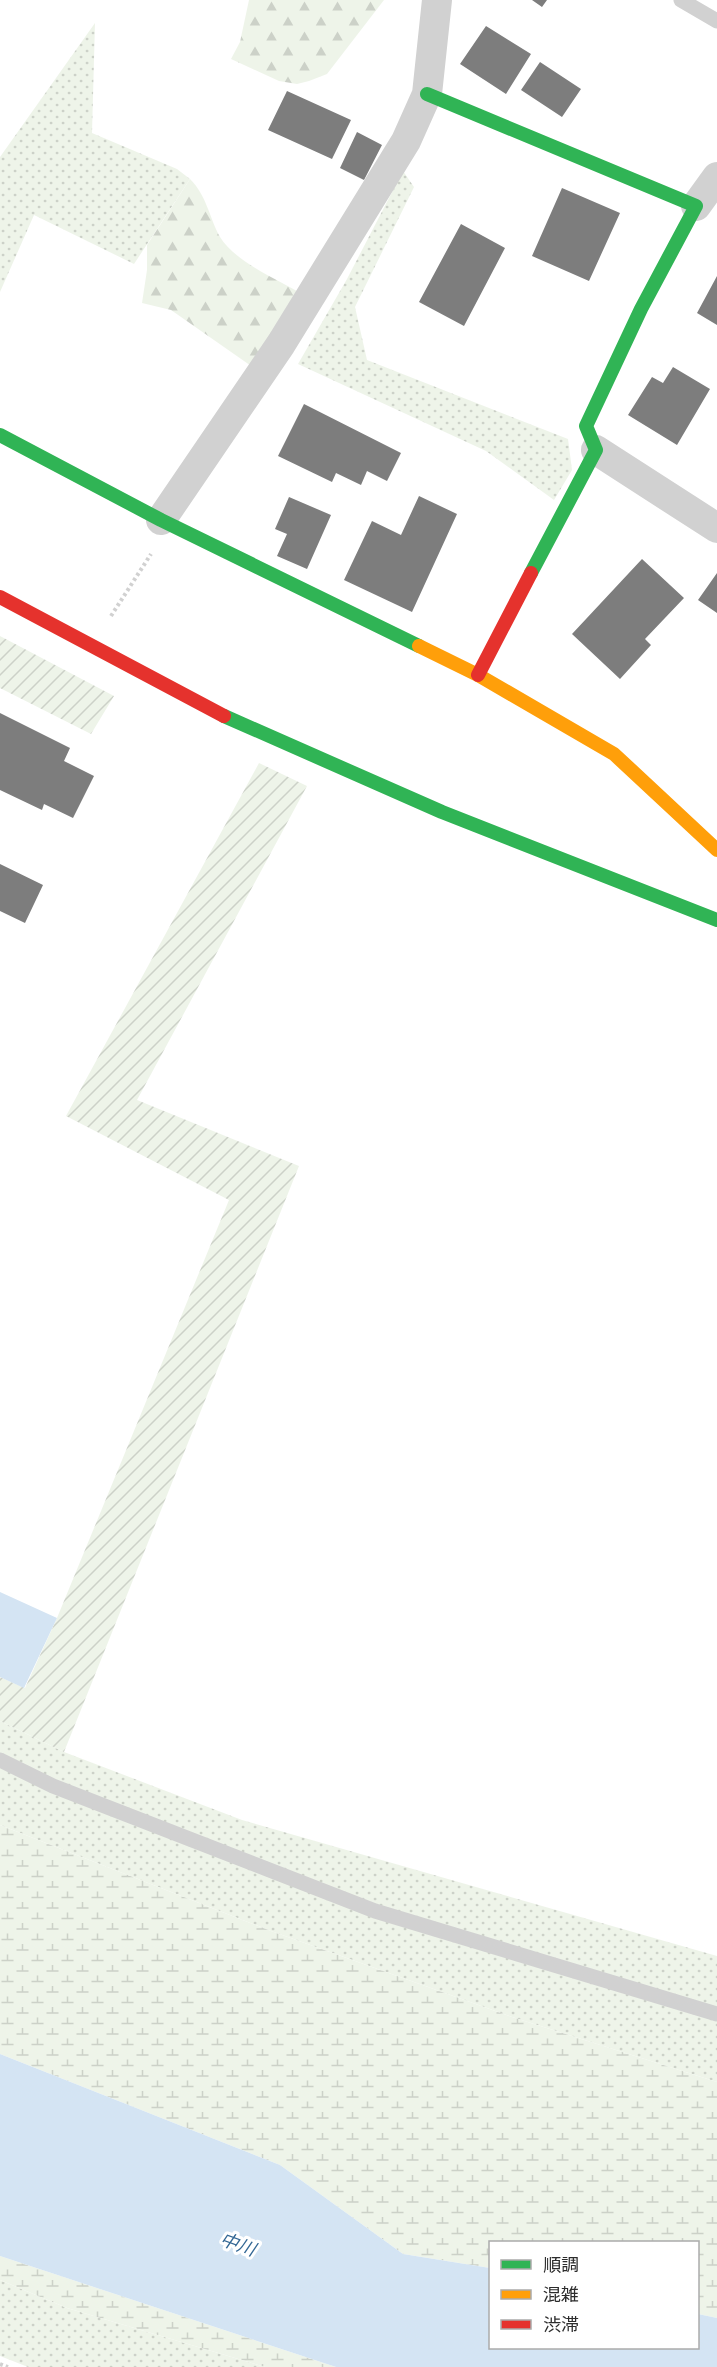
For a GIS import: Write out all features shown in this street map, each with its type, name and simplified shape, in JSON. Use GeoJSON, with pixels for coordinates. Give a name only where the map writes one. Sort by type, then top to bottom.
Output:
{"type":"FeatureCollection","features":[{"type":"Feature","properties":{"kind":"street"},"geometry":{"type":"LineString","coordinates":[[161,520],[281,344],[406,141],[427,94],[437,0]]}},
{"type":"Feature","properties":{"kind":"street"},"geometry":{"type":"LineString","coordinates":[[427,94],[696,206]]}},
{"type":"Feature","properties":{"kind":"street"},"geometry":{"type":"LineString","coordinates":[[717,177],[696,206],[641,309],[586,426],[596,450],[717,528]]}},
{"type":"Feature","properties":{"kind":"street"},"geometry":{"type":"LineString","coordinates":[[0,435],[161,520],[478,675],[614,754],[717,850]]}},
{"type":"Feature","properties":{"kind":"street"},"geometry":{"type":"LineString","coordinates":[[478,675],[596,450]]}},
{"type":"Feature","properties":{"kind":"street"},"geometry":{"type":"LineString","coordinates":[[0,597],[220,714],[442,812],[717,920]]}},
{"type":"Feature","properties":{"kind":"lane"},"geometry":{"type":"LineString","coordinates":[[681,0],[717,21]]}},
{"type":"Feature","properties":{"kind":"lane"},"geometry":{"type":"LineString","coordinates":[[0,1760],[53,1786],[375,1911],[717,2014]]}},
{"type":"Feature","properties":{"kind":"path"},"geometry":{"type":"LineString","coordinates":[[91,647],[161,538],[161,520]]}},
{"type":"Feature","properties":{"kind":"path"},"geometry":{"type":"LineString","coordinates":[[0,2364],[8,2367]]}},
{"type":"Feature","properties":{"kind":"green space"},"geometry":{"type":"Polygon","coordinates":[[[249,0],[384,0],[327,74],[297,84],[279,81],[231,59],[240,42],[249,0]]]}},
{"type":"Feature","properties":{"kind":"green space"},"geometry":{"type":"Polygon","coordinates":[[[95,23],[92,133],[177,169],[190,179],[134,264],[34,215],[0,292],[0,157],[95,23]]]}},
{"type":"Feature","properties":{"kind":"green space"},"geometry":{"type":"Polygon","coordinates":[[[403,171],[414,187],[355,307],[367,360],[568,439],[572,470],[554,500],[486,451],[298,364],[347,279],[403,171]]]}},
{"type":"Feature","properties":{"kind":"green space"},"geometry":{"type":"Polygon","coordinates":[[[190,179],[200,192],[220,237],[227,246],[270,277],[304,295],[254,368],[171,310],[142,303],[147,270],[147,245],[190,179]]]}},
{"type":"Feature","properties":{"kind":"green space"},"geometry":{"type":"Polygon","coordinates":[[[0,636],[114,696],[91,734],[0,688],[0,636]]]}},
{"type":"Feature","properties":{"kind":"green space"},"geometry":{"type":"Polygon","coordinates":[[[259,763],[307,786],[137,1100],[299,1166],[64,1752],[0,1721],[0,1677],[25,1688],[57,1618],[229,1200],[66,1116],[259,763]]]}},
{"type":"Feature","properties":{"kind":"green space"},"geometry":{"type":"Polygon","coordinates":[[[0,1721],[64,1752],[242,1820],[717,1956],[717,2082],[512,2017],[271,1931],[0,1825],[0,1721]]]}},
{"type":"Feature","properties":{"kind":"green space"},"geometry":{"type":"Polygon","coordinates":[[[0,1825],[271,1931],[512,2017],[717,2082],[717,2318],[699,2314],[699,2241],[489,2241],[489,2268],[403,2254],[280,2165],[0,2054],[0,1825]]]}},
{"type":"Feature","properties":{"kind":"green space"},"geometry":{"type":"Polygon","coordinates":[[[0,2256],[336,2367],[265,2367],[67,2308],[0,2280],[0,2256]]]}},
{"type":"Feature","properties":{"kind":"green space"},"geometry":{"type":"Polygon","coordinates":[[[0,2280],[67,2308],[265,2367],[28,2367],[0,2356],[0,2280]]]}},
{"type":"Feature","properties":{"kind":"water"},"geometry":{"type":"Polygon","coordinates":[[[0,1592],[57,1618],[24,1688],[0,1677],[0,1592]]]}},
{"type":"Feature","properties":{"kind":"water","name":"中川"},"geometry":{"type":"Polygon","coordinates":[[[0,2054],[280,2165],[403,2254],[489,2268],[489,2349],[699,2349],[699,2314],[717,2318],[717,2367],[336,2367],[0,2256],[0,2054]]]}},
{"type":"Feature","properties":{"kind":"building"},"geometry":{"type":"Polygon","coordinates":[[[532,0],[547,0],[542,7],[532,0]]]}},
{"type":"Feature","properties":{"kind":"building"},"geometry":{"type":"Polygon","coordinates":[[[486,26],[531,54],[506,94],[460,64],[486,26]]]}},
{"type":"Feature","properties":{"kind":"building"},"geometry":{"type":"Polygon","coordinates":[[[540,62],[581,89],[562,117],[521,90],[540,62]]]}},
{"type":"Feature","properties":{"kind":"building"},"geometry":{"type":"Polygon","coordinates":[[[287,91],[351,120],[332,159],[268,130],[287,91]]]}},
{"type":"Feature","properties":{"kind":"building"},"geometry":{"type":"Polygon","coordinates":[[[357,132],[382,145],[364,180],[340,168],[357,132]]]}},
{"type":"Feature","properties":{"kind":"building"},"geometry":{"type":"Polygon","coordinates":[[[562,188],[620,213],[589,281],[532,256],[562,188]]]}},
{"type":"Feature","properties":{"kind":"building"},"geometry":{"type":"Polygon","coordinates":[[[461,224],[505,248],[464,326],[419,302],[461,224]]]}},
{"type":"Feature","properties":{"kind":"building"},"geometry":{"type":"Polygon","coordinates":[[[717,276],[717,325],[697,313],[717,276]]]}},
{"type":"Feature","properties":{"kind":"building"},"geometry":{"type":"Polygon","coordinates":[[[673,367],[710,389],[677,445],[628,415],[652,377],[663,383],[673,367]]]}},
{"type":"Feature","properties":{"kind":"building"},"geometry":{"type":"Polygon","coordinates":[[[304,404],[401,453],[387,481],[367,471],[361,485],[336,473],[332,482],[278,456],[304,404]]]}},
{"type":"Feature","properties":{"kind":"building"},"geometry":{"type":"Polygon","coordinates":[[[419,496],[457,514],[412,612],[344,580],[372,521],[401,535],[419,496]]]}},
{"type":"Feature","properties":{"kind":"building"},"geometry":{"type":"Polygon","coordinates":[[[289,497],[331,515],[307,569],[277,556],[287,534],[275,529],[289,497]]]}},
{"type":"Feature","properties":{"kind":"building"},"geometry":{"type":"Polygon","coordinates":[[[642,559],[684,598],[645,639],[651,645],[620,679],[572,634],[642,559]]]}},
{"type":"Feature","properties":{"kind":"building"},"geometry":{"type":"Polygon","coordinates":[[[717,573],[717,613],[698,600],[717,573]]]}},
{"type":"Feature","properties":{"kind":"building"},"geometry":{"type":"Polygon","coordinates":[[[0,713],[70,748],[64,761],[94,776],[73,818],[44,804],[42,810],[0,790],[0,713]]]}},
{"type":"Feature","properties":{"kind":"building"},"geometry":{"type":"Polygon","coordinates":[[[0,864],[43,885],[25,923],[0,911],[0,864]]]}},
{"type":"Feature","properties":{"kind":"traffic: fast"},"geometry":{"type":"LineString","coordinates":[[427,94],[696,206],[641,309],[586,426],[596,450],[531,573]]}},
{"type":"Feature","properties":{"kind":"traffic: fast"},"geometry":{"type":"LineString","coordinates":[[0,435],[161,520],[419,646]]}},
{"type":"Feature","properties":{"kind":"traffic: fast"},"geometry":{"type":"LineString","coordinates":[[224,716],[442,812],[717,920]]}},
{"type":"Feature","properties":{"kind":"traffic: slow"},"geometry":{"type":"LineString","coordinates":[[419,646],[478,675],[614,754],[717,850]]}},
{"type":"Feature","properties":{"kind":"traffic: jam"},"geometry":{"type":"LineString","coordinates":[[478,675],[531,573]]}},
{"type":"Feature","properties":{"kind":"traffic: jam"},"geometry":{"type":"LineString","coordinates":[[0,597],[224,716]]}}]}
